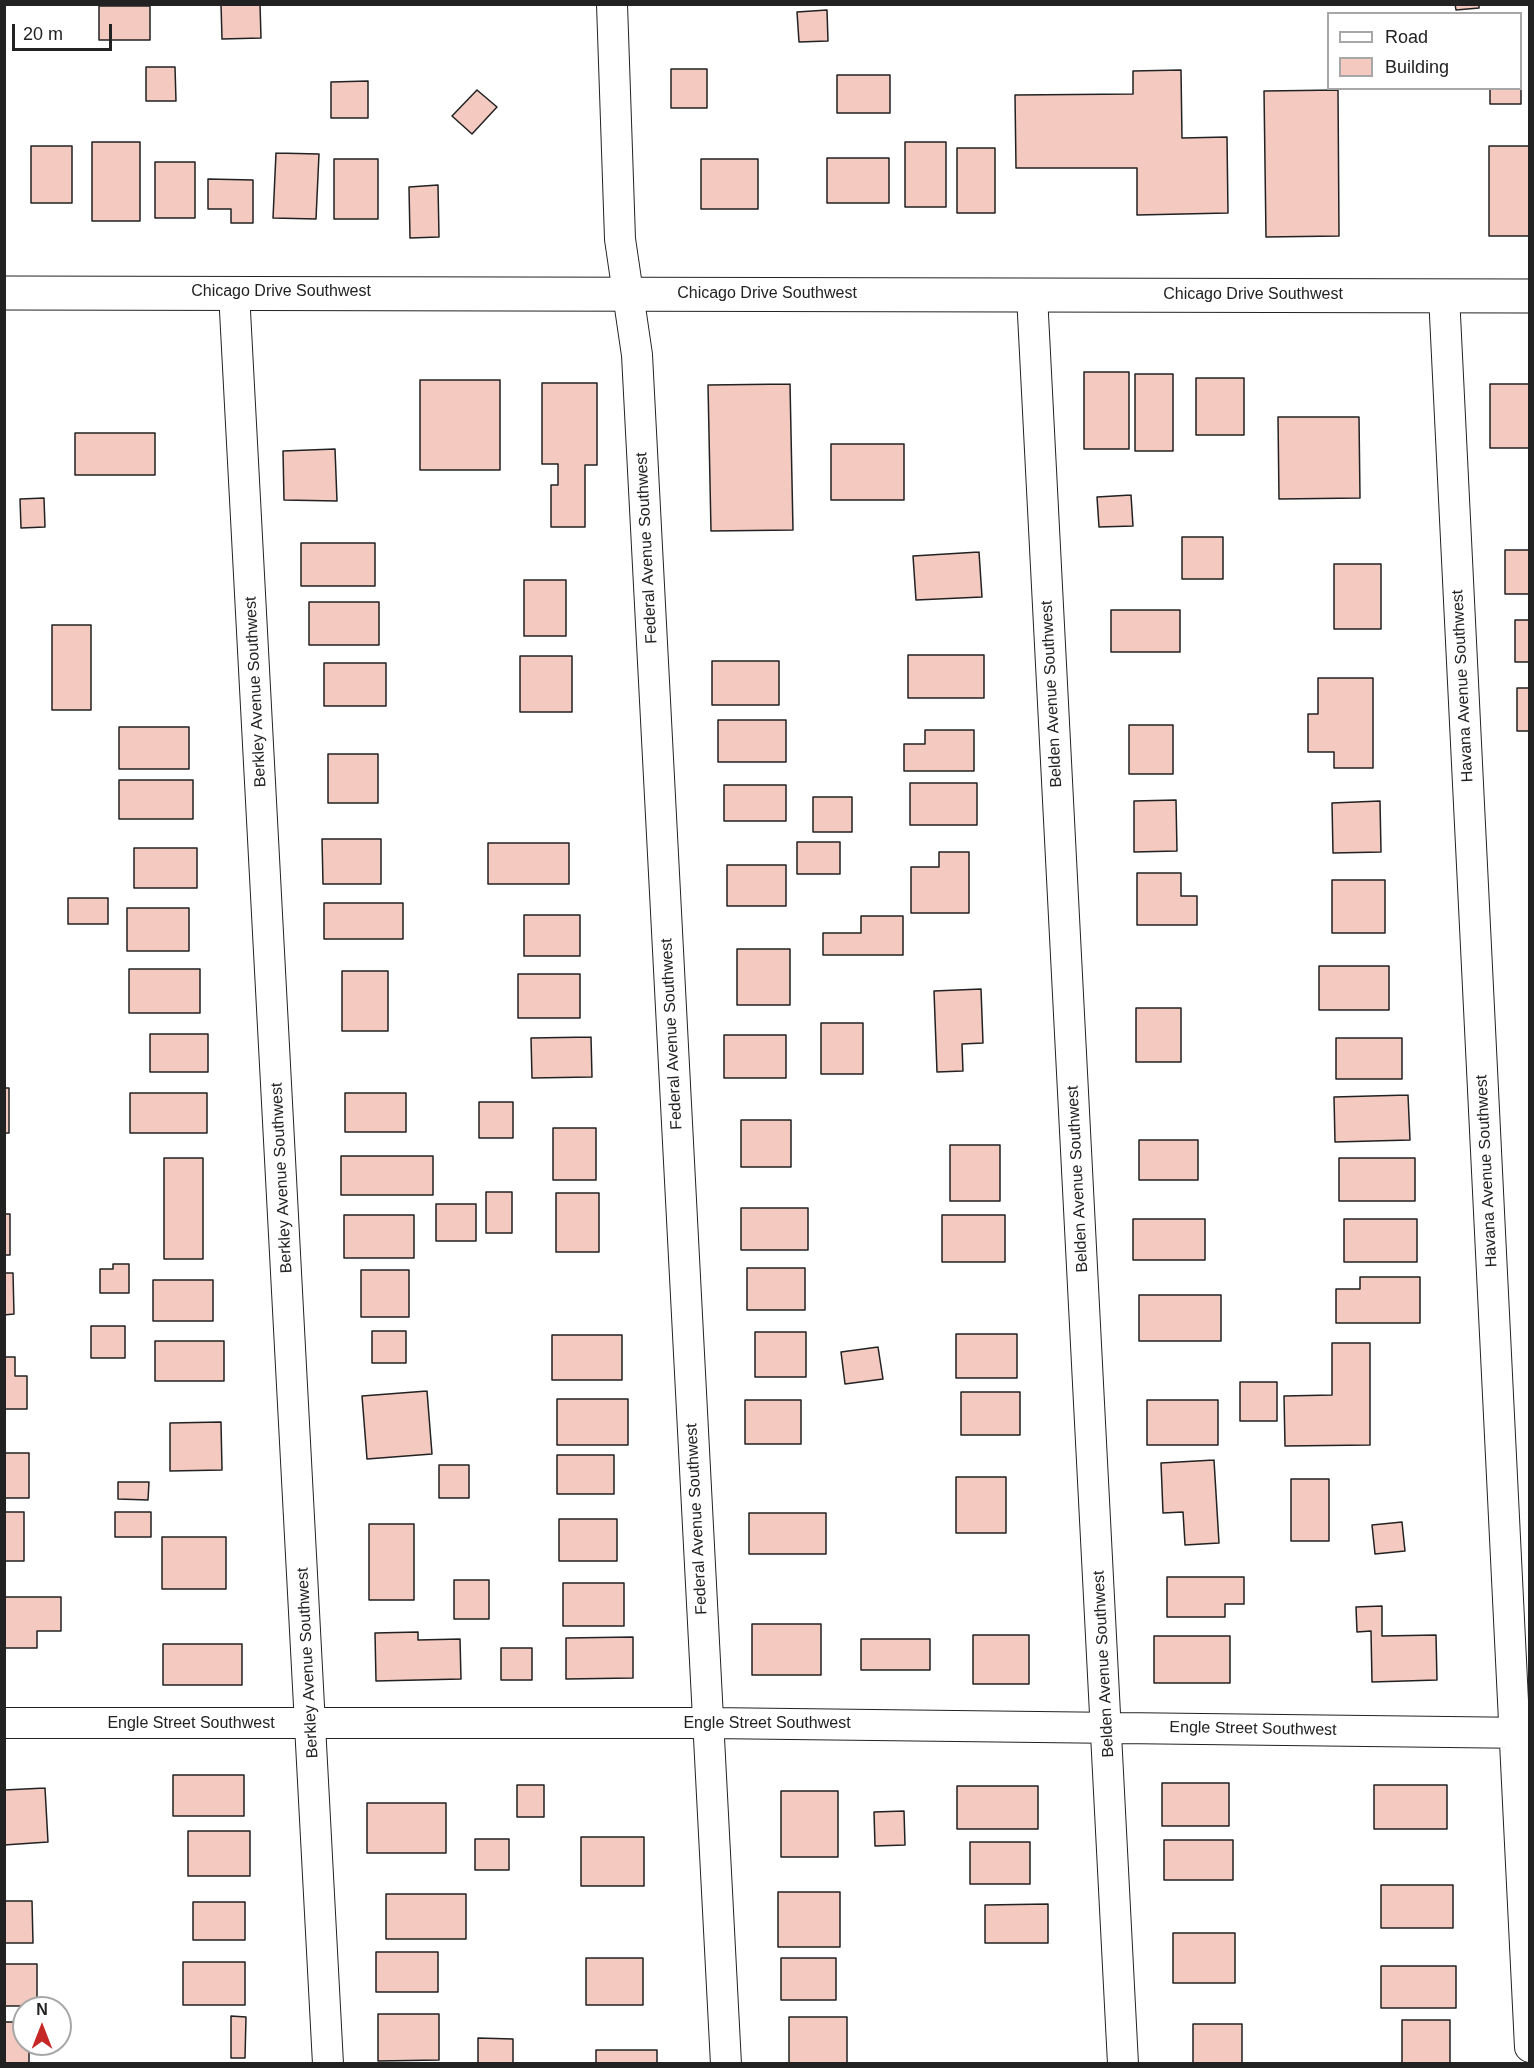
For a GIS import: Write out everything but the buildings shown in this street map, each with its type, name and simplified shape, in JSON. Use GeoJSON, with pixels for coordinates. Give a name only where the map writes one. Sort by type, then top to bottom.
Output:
{"type":"FeatureCollection","features":[{"type":"Feature","properties":{"kind":"main road","name":"Chicago Drive Southwest"},"geometry":{"type":"LineString","coordinates":[[4,293],[1530,296]]}},
{"type":"Feature","properties":{"kind":"street","name":"Federal Avenue Southwest"},"geometry":{"type":"LineString","coordinates":[[612,4],[620,239],[638,355],[726,2064]]}},
{"type":"Feature","properties":{"kind":"street","name":"Berkley Avenue Southwest"},"geometry":{"type":"LineString","coordinates":[[234,292],[328,2064]]}},
{"type":"Feature","properties":{"kind":"street","name":"Belden Avenue Southwest"},"geometry":{"type":"LineString","coordinates":[[1032,295],[1123,2064]]}},
{"type":"Feature","properties":{"kind":"street","name":"Havana Avenue Southwest"},"geometry":{"type":"LineString","coordinates":[[1444,295],[1522,1733],[1530,2047]]}},
{"type":"Feature","properties":{"kind":"street","name":"Engle Street Southwest"},"geometry":{"type":"LineString","coordinates":[[4,1723],[709,1723],[1522,1733]]}}]}
